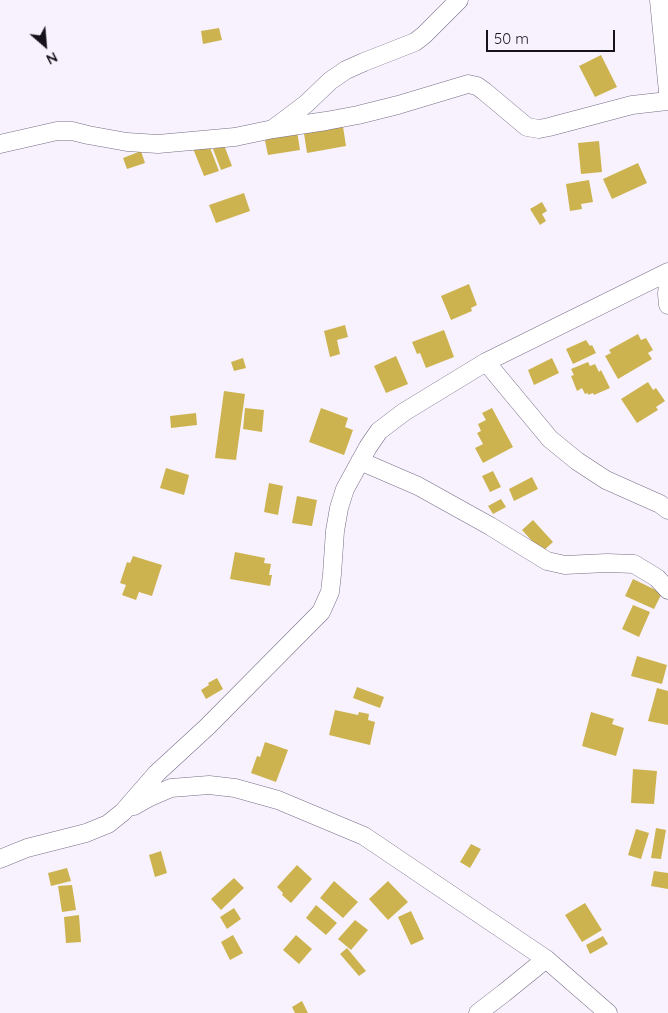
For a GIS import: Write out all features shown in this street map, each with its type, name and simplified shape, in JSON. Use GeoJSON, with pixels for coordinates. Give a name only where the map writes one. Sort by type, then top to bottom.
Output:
{"type":"FeatureCollection","features":[{"type":"Feature","properties":{"kind":"street"},"geometry":{"type":"LineString","coordinates":[[273,129],[306,104],[330,81],[346,70],[415,42],[459,0]]}},
{"type":"Feature","properties":{"kind":"street"},"geometry":{"type":"LineString","coordinates":[[659,0],[668,92]]}},
{"type":"Feature","properties":{"kind":"street"},"geometry":{"type":"LineString","coordinates":[[0,144],[57,131],[72,131],[127,142],[158,144],[235,137],[326,121],[398,105],[468,84],[477,86],[484,91],[527,127],[538,129],[632,105],[668,101]]}},
{"type":"Feature","properties":{"kind":"street"},"geometry":{"type":"LineString","coordinates":[[123,812],[157,773],[207,727],[321,612],[330,592],[338,508],[345,489],[360,461],[380,431],[404,412],[486,362],[668,272]]}},
{"type":"Feature","properties":{"kind":"street"},"geometry":{"type":"LineString","coordinates":[[668,282],[668,305]]}},
{"type":"Feature","properties":{"kind":"street"},"geometry":{"type":"LineString","coordinates":[[486,362],[550,439],[577,461],[606,480],[660,504],[668,510]]}},
{"type":"Feature","properties":{"kind":"street"},"geometry":{"type":"LineString","coordinates":[[360,461],[418,486],[490,526],[547,561],[565,565],[634,564],[657,578],[668,590]]}},
{"type":"Feature","properties":{"kind":"street"},"geometry":{"type":"LineString","coordinates":[[0,859],[27,848],[86,833],[108,824],[123,812],[171,788],[209,785],[235,788],[278,800],[364,836],[546,958],[608,1013]]}},
{"type":"Feature","properties":{"kind":"street"},"geometry":{"type":"LineString","coordinates":[[478,1013],[546,958]]}},
{"type":"Feature","properties":{"kind":"building"},"geometry":{"type":"Polygon","coordinates":[[[219,28],[222,40],[203,44],[201,31],[219,28]]]}},
{"type":"Feature","properties":{"kind":"building"},"geometry":{"type":"Polygon","coordinates":[[[601,55],[617,87],[595,97],[579,66],[601,55]]]}},
{"type":"Feature","properties":{"kind":"building"},"geometry":{"type":"Polygon","coordinates":[[[342,120],[346,146],[307,153],[303,127],[342,120]]]}},
{"type":"Feature","properties":{"kind":"building"},"geometry":{"type":"Polygon","coordinates":[[[297,131],[300,150],[268,155],[264,136],[297,131]]]}},
{"type":"Feature","properties":{"kind":"building"},"geometry":{"type":"Polygon","coordinates":[[[207,140],[219,171],[204,176],[192,146],[207,140]]]}},
{"type":"Feature","properties":{"kind":"building"},"geometry":{"type":"Polygon","coordinates":[[[599,141],[602,172],[581,174],[578,143],[599,141]]]}},
{"type":"Feature","properties":{"kind":"building"},"geometry":{"type":"Polygon","coordinates":[[[224,145],[232,166],[221,170],[213,149],[224,145]]]}},
{"type":"Feature","properties":{"kind":"building"},"geometry":{"type":"Polygon","coordinates":[[[141,151],[145,163],[127,169],[123,158],[141,151]]]}},
{"type":"Feature","properties":{"kind":"building"},"geometry":{"type":"Polygon","coordinates":[[[638,163],[647,183],[612,199],[603,179],[638,163]]]}},
{"type":"Feature","properties":{"kind":"building"},"geometry":{"type":"Polygon","coordinates":[[[589,180],[593,202],[581,204],[582,209],[570,211],[566,184],[589,180]]]}},
{"type":"Feature","properties":{"kind":"building"},"geometry":{"type":"Polygon","coordinates":[[[244,193],[250,211],[216,223],[209,205],[244,193]]]}},
{"type":"Feature","properties":{"kind":"building"},"geometry":{"type":"Polygon","coordinates":[[[542,202],[547,211],[542,214],[546,221],[540,225],[530,209],[542,202]]]}},
{"type":"Feature","properties":{"kind":"building"},"geometry":{"type":"Polygon","coordinates":[[[469,284],[477,305],[471,308],[472,311],[451,320],[441,296],[469,284]]]}},
{"type":"Feature","properties":{"kind":"building"},"geometry":{"type":"Polygon","coordinates":[[[345,325],[348,337],[337,340],[340,354],[330,357],[324,331],[345,325]]]}},
{"type":"Feature","properties":{"kind":"building"},"geometry":{"type":"Polygon","coordinates":[[[444,330],[454,357],[426,368],[420,353],[417,354],[412,342],[444,330]]]}},
{"type":"Feature","properties":{"kind":"building"},"geometry":{"type":"Polygon","coordinates":[[[638,334],[641,340],[646,338],[653,350],[648,353],[652,359],[618,379],[605,356],[611,353],[609,350],[638,334]]]}},
{"type":"Feature","properties":{"kind":"building"},"geometry":{"type":"Polygon","coordinates":[[[586,340],[590,346],[592,345],[596,353],[573,364],[566,349],[586,340]]]}},
{"type":"Feature","properties":{"kind":"building"},"geometry":{"type":"Polygon","coordinates":[[[396,356],[408,384],[386,393],[374,366],[396,356]]]}},
{"type":"Feature","properties":{"kind":"building"},"geometry":{"type":"Polygon","coordinates":[[[243,358],[246,368],[234,371],[231,362],[243,358]]]}},
{"type":"Feature","properties":{"kind":"building"},"geometry":{"type":"Polygon","coordinates":[[[552,358],[559,373],[534,385],[528,370],[552,358]]]}},
{"type":"Feature","properties":{"kind":"building"},"geometry":{"type":"Polygon","coordinates":[[[588,362],[590,366],[595,364],[599,372],[601,370],[610,388],[594,395],[593,393],[585,394],[582,388],[577,391],[571,376],[574,375],[571,369],[588,362]]]}},
{"type":"Feature","properties":{"kind":"building"},"geometry":{"type":"Polygon","coordinates":[[[648,382],[653,390],[656,388],[665,401],[656,407],[658,410],[637,423],[621,399],[648,382]]]}},
{"type":"Feature","properties":{"kind":"building"},"geometry":{"type":"Polygon","coordinates":[[[224,391],[245,394],[236,460],[215,458],[224,391]]]}},
{"type":"Feature","properties":{"kind":"building"},"geometry":{"type":"Polygon","coordinates":[[[245,408],[264,410],[262,432],[243,429],[245,408]]]}},
{"type":"Feature","properties":{"kind":"building"},"geometry":{"type":"Polygon","coordinates":[[[321,408],[348,418],[345,427],[353,430],[344,455],[309,442],[321,408]]]}},
{"type":"Feature","properties":{"kind":"building"},"geometry":{"type":"Polygon","coordinates":[[[492,408],[513,447],[483,463],[475,448],[483,444],[477,433],[481,431],[478,424],[486,420],[482,413],[492,408]]]}},
{"type":"Feature","properties":{"kind":"building"},"geometry":{"type":"Polygon","coordinates":[[[196,413],[197,425],[171,428],[170,416],[196,413]]]}},
{"type":"Feature","properties":{"kind":"building"},"geometry":{"type":"Polygon","coordinates":[[[166,468],[189,475],[184,495],[160,488],[166,468]]]}},
{"type":"Feature","properties":{"kind":"building"},"geometry":{"type":"Polygon","coordinates":[[[493,471],[501,487],[490,492],[482,476],[493,471]]]}},
{"type":"Feature","properties":{"kind":"building"},"geometry":{"type":"Polygon","coordinates":[[[532,477],[538,489],[514,501],[509,489],[532,477]]]}},
{"type":"Feature","properties":{"kind":"building"},"geometry":{"type":"Polygon","coordinates":[[[269,483],[283,486],[278,515],[264,512],[269,483]]]}},
{"type":"Feature","properties":{"kind":"building"},"geometry":{"type":"Polygon","coordinates":[[[297,496],[317,500],[312,526],[292,523],[297,496]]]}},
{"type":"Feature","properties":{"kind":"building"},"geometry":{"type":"Polygon","coordinates":[[[501,499],[506,507],[493,514],[488,506],[501,499]]]}},
{"type":"Feature","properties":{"kind":"building"},"geometry":{"type":"Polygon","coordinates":[[[533,520],[553,542],[542,552],[522,530],[533,520]]]}},
{"type":"Feature","properties":{"kind":"building"},"geometry":{"type":"Polygon","coordinates":[[[235,552],[265,558],[264,563],[271,564],[270,586],[230,579],[235,552]]]}},
{"type":"Feature","properties":{"kind":"building"},"geometry":{"type":"Polygon","coordinates":[[[133,556],[162,565],[152,596],[139,592],[136,600],[122,595],[126,585],[120,583],[127,562],[130,563],[133,556]]]}},
{"type":"Feature","properties":{"kind":"building"},"geometry":{"type":"Polygon","coordinates":[[[633,579],[662,593],[654,609],[625,596],[633,579]]]}},
{"type":"Feature","properties":{"kind":"building"},"geometry":{"type":"Polygon","coordinates":[[[633,605],[650,612],[639,637],[622,629],[633,605]]]}},
{"type":"Feature","properties":{"kind":"building"},"geometry":{"type":"Polygon","coordinates":[[[637,656],[667,665],[662,684],[631,676],[637,656]]]}},
{"type":"Feature","properties":{"kind":"building"},"geometry":{"type":"Polygon","coordinates":[[[217,678],[223,689],[206,699],[201,690],[217,678]]]}},
{"type":"Feature","properties":{"kind":"building"},"geometry":{"type":"Polygon","coordinates":[[[357,687],[384,697],[380,708],[353,698],[357,687]]]}},
{"type":"Feature","properties":{"kind":"building"},"geometry":{"type":"Polygon","coordinates":[[[657,688],[668,691],[668,725],[648,721],[657,688]]]}},
{"type":"Feature","properties":{"kind":"building"},"geometry":{"type":"Polygon","coordinates":[[[335,710],[358,715],[359,712],[369,714],[368,720],[375,722],[370,745],[329,735],[335,710]]]}},
{"type":"Feature","properties":{"kind":"building"},"geometry":{"type":"Polygon","coordinates":[[[591,712],[614,719],[612,724],[624,728],[616,756],[582,746],[591,712]]]}},
{"type":"Feature","properties":{"kind":"building"},"geometry":{"type":"Polygon","coordinates":[[[265,742],[288,750],[276,782],[251,773],[257,756],[260,757],[265,742]]]}},
{"type":"Feature","properties":{"kind":"building"},"geometry":{"type":"Polygon","coordinates":[[[633,769],[657,771],[654,804],[631,803],[633,769]]]}},
{"type":"Feature","properties":{"kind":"building"},"geometry":{"type":"Polygon","coordinates":[[[656,828],[666,830],[661,859],[651,858],[656,828]]]}},
{"type":"Feature","properties":{"kind":"building"},"geometry":{"type":"Polygon","coordinates":[[[636,829],[649,833],[641,859],[628,855],[636,829]]]}},
{"type":"Feature","properties":{"kind":"building"},"geometry":{"type":"Polygon","coordinates":[[[471,844],[481,849],[470,868],[460,862],[471,844]]]}},
{"type":"Feature","properties":{"kind":"building"},"geometry":{"type":"Polygon","coordinates":[[[161,851],[167,873],[155,877],[149,855],[161,851]]]}},
{"type":"Feature","properties":{"kind":"building"},"geometry":{"type":"Polygon","coordinates":[[[297,865],[312,879],[291,903],[282,895],[283,893],[277,887],[297,865]]]}},
{"type":"Feature","properties":{"kind":"building"},"geometry":{"type":"Polygon","coordinates":[[[67,868],[71,881],[51,886],[48,873],[67,868]]]}},
{"type":"Feature","properties":{"kind":"building"},"geometry":{"type":"Polygon","coordinates":[[[654,871],[668,873],[668,889],[651,886],[654,871]]]}},
{"type":"Feature","properties":{"kind":"building"},"geometry":{"type":"Polygon","coordinates":[[[234,878],[244,888],[221,910],[211,899],[234,878]]]}},
{"type":"Feature","properties":{"kind":"building"},"geometry":{"type":"Polygon","coordinates":[[[334,881],[358,902],[343,918],[320,898],[334,881]]]}},
{"type":"Feature","properties":{"kind":"building"},"geometry":{"type":"Polygon","coordinates":[[[388,881],[408,902],[388,920],[369,899],[388,881]]]}},
{"type":"Feature","properties":{"kind":"building"},"geometry":{"type":"Polygon","coordinates":[[[72,885],[76,910],[62,912],[58,886],[72,885]]]}},
{"type":"Feature","properties":{"kind":"building"},"geometry":{"type":"Polygon","coordinates":[[[585,903],[602,930],[582,942],[565,915],[585,903]]]}},
{"type":"Feature","properties":{"kind":"building"},"geometry":{"type":"Polygon","coordinates":[[[316,905],[337,923],[326,935],[306,918],[316,905]]]}},
{"type":"Feature","properties":{"kind":"building"},"geometry":{"type":"Polygon","coordinates":[[[234,908],[241,919],[227,929],[220,917],[234,908]]]}},
{"type":"Feature","properties":{"kind":"building"},"geometry":{"type":"Polygon","coordinates":[[[411,911],[424,939],[411,945],[398,917],[411,911]]]}},
{"type":"Feature","properties":{"kind":"building"},"geometry":{"type":"Polygon","coordinates":[[[79,915],[81,942],[66,943],[64,917],[79,915]]]}},
{"type":"Feature","properties":{"kind":"building"},"geometry":{"type":"Polygon","coordinates":[[[355,920],[368,930],[351,950],[338,939],[355,920]]]}},
{"type":"Feature","properties":{"kind":"building"},"geometry":{"type":"Polygon","coordinates":[[[233,935],[243,953],[230,960],[221,942],[233,935]]]}},
{"type":"Feature","properties":{"kind":"building"},"geometry":{"type":"Polygon","coordinates":[[[296,935],[312,949],[299,964],[283,950],[296,935]]]}},
{"type":"Feature","properties":{"kind":"building"},"geometry":{"type":"Polygon","coordinates":[[[603,936],[608,944],[590,954],[586,945],[603,936]]]}},
{"type":"Feature","properties":{"kind":"building"},"geometry":{"type":"Polygon","coordinates":[[[347,948],[366,971],[359,976],[340,954],[347,948]]]}},
{"type":"Feature","properties":{"kind":"building"},"geometry":{"type":"Polygon","coordinates":[[[302,1001],[308,1013],[295,1013],[292,1007],[302,1001]]]}}]}
